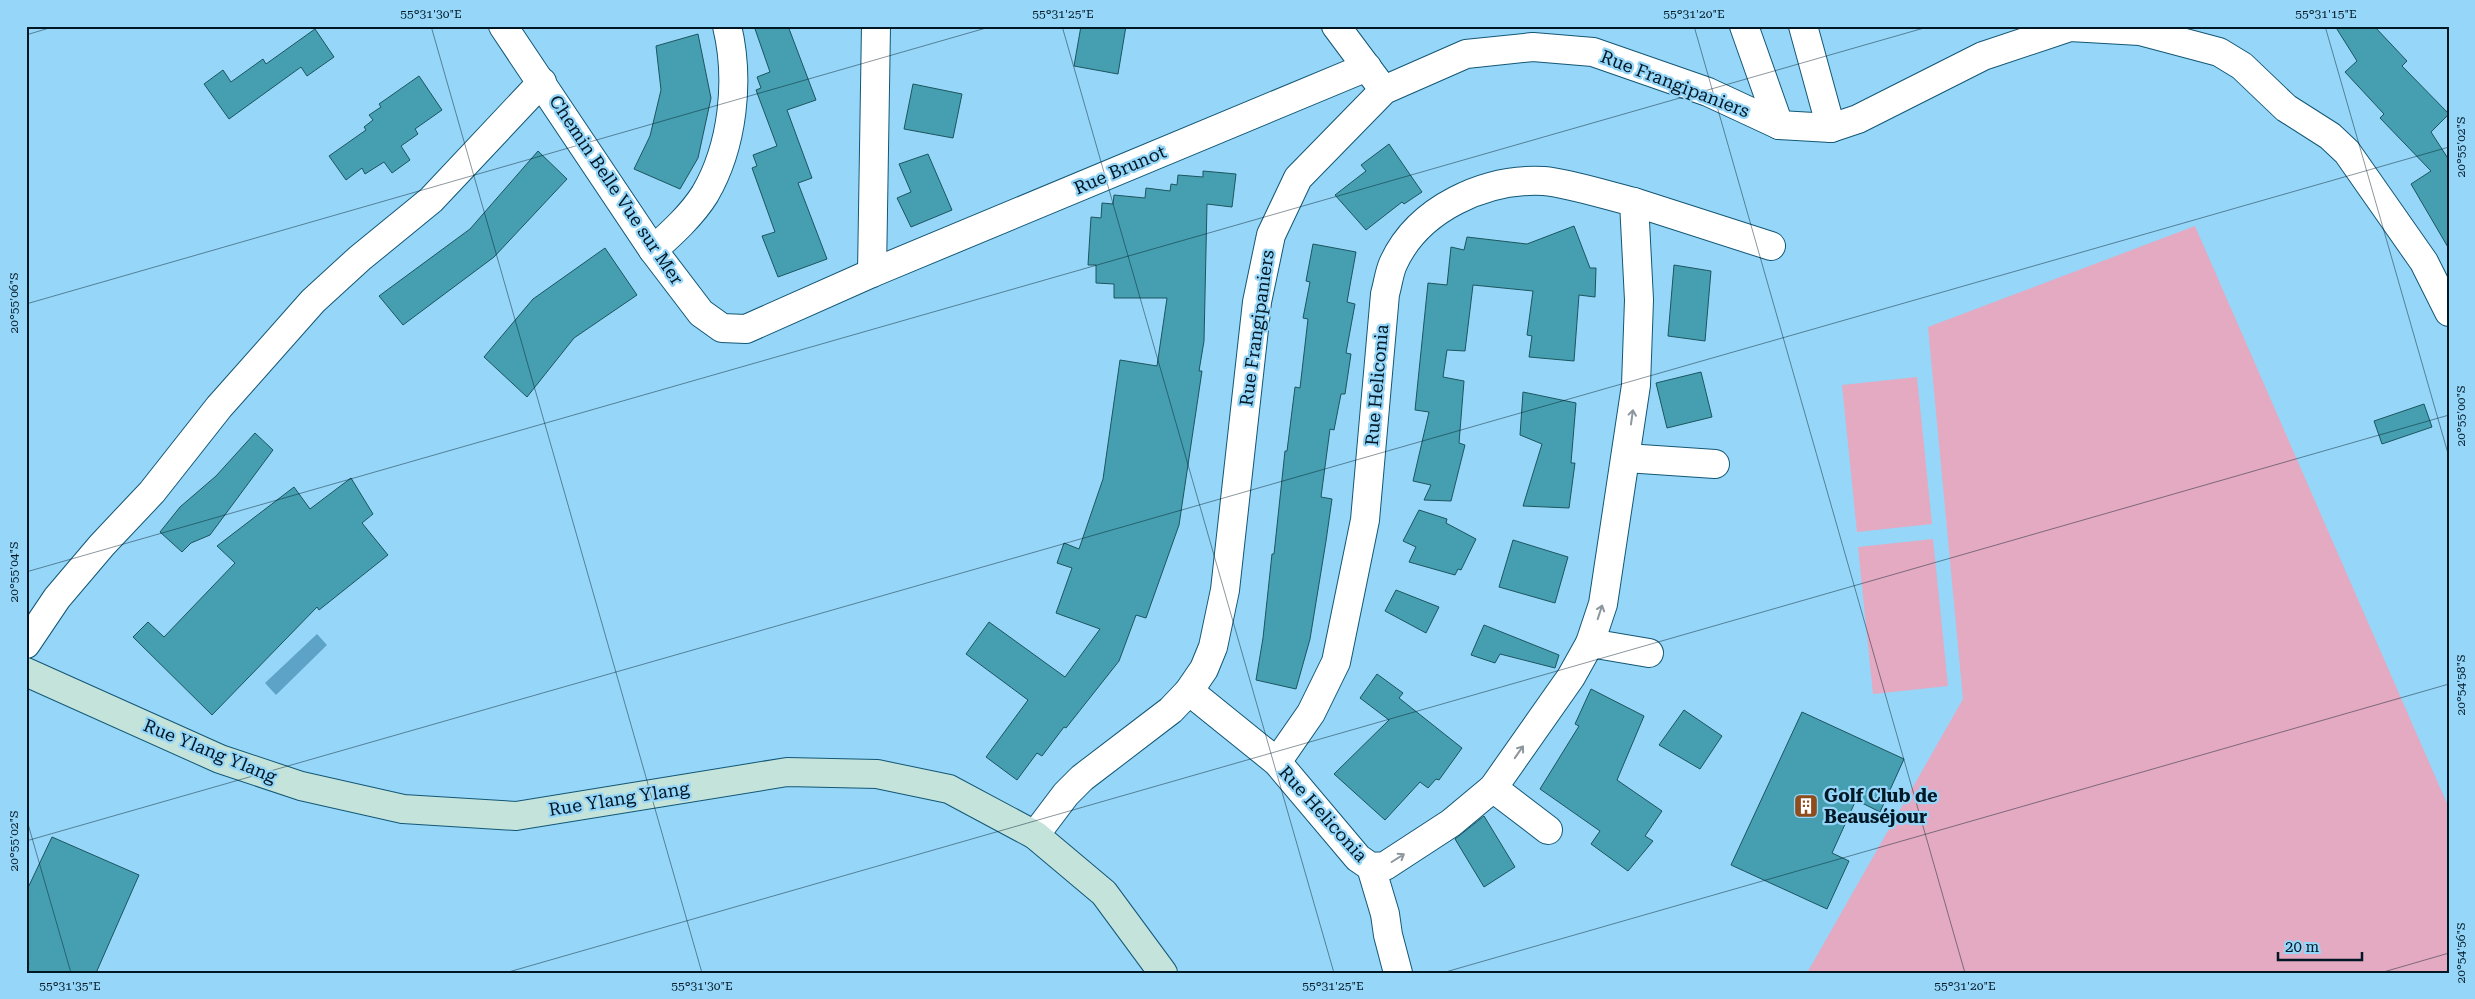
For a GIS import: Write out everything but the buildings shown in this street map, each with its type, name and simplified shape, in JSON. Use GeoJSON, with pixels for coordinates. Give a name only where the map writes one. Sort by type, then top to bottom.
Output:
{"type":"FeatureCollection","features":[{"type":"Feature","properties":{"kind":"street","name":"Chemin Belle Vue sur Mer"},"geometry":{"type":"LineString","coordinates":[[503,26],[653,250],[701,313],[722,328],[746,329]]}},
{"type":"Feature","properties":{"kind":"street"},"geometry":{"type":"LineString","coordinates":[[653,250],[672,234],[704,194],[726,142],[734,83],[734,52],[727,26]]}},
{"type":"Feature","properties":{"kind":"street"},"geometry":{"type":"LineString","coordinates":[[872,273],[876,26]]}},
{"type":"Feature","properties":{"kind":"street"},"geometry":{"type":"LineString","coordinates":[[1336,26],[1384,90]]}},
{"type":"Feature","properties":{"kind":"street"},"geometry":{"type":"LineString","coordinates":[[1744,26],[1779,125]]}},
{"type":"Feature","properties":{"kind":"street"},"geometry":{"type":"LineString","coordinates":[[1803,26],[1831,128]]}},
{"type":"Feature","properties":{"kind":"street","name":"Rue Frangipaniers"},"geometry":{"type":"LineString","coordinates":[[1035,835],[1066,794],[1082,778],[1171,710],[1204,669],[1213,647],[1225,590],[1257,302],[1271,235],[1298,178],[1384,90],[1466,54],[1533,47],[1593,52],[1708,92],[1779,125],[1831,128],[1858,119],[1983,56],[2070,27],[2140,31],[2219,52],[2242,66],[2286,108],[2330,136],[2347,152],[2424,262],[2449,312]]}},
{"type":"Feature","properties":{"kind":"street","name":"Rue Brunot"},"geometry":{"type":"LineString","coordinates":[[746,329],[872,273],[1367,67]]}},
{"type":"Feature","properties":{"kind":"street"},"geometry":{"type":"LineString","coordinates":[[26,644],[57,598],[82,568],[152,492],[219,407],[313,301],[431,200],[542,82]]}},
{"type":"Feature","properties":{"kind":"street","name":"Rue Heliconia"},"geometry":{"type":"LineString","coordinates":[[1276,762],[1311,713],[1336,662],[1365,520],[1386,294],[1393,265],[1410,236],[1434,214],[1473,192],[1509,182],[1546,181],[1634,202],[1771,246]]}},
{"type":"Feature","properties":{"kind":"street","name":"Rue Heliconia"},"geometry":{"type":"LineString","coordinates":[[1371,867],[1385,866],[1398,859],[1451,823],[1493,788],[1571,677],[1590,643],[1603,604],[1636,385],[1639,309],[1634,202]]}},
{"type":"Feature","properties":{"kind":"street"},"geometry":{"type":"LineString","coordinates":[[1626,458],[1715,464]]}},
{"type":"Feature","properties":{"kind":"street"},"geometry":{"type":"LineString","coordinates":[[1590,643],[1649,653]]}},
{"type":"Feature","properties":{"kind":"street","name":"Rue Ylang Ylang"},"geometry":{"type":"LineString","coordinates":[[26,672],[220,759],[300,786],[403,809],[516,816],[787,772],[877,774],[949,789],[1035,835],[1104,893],[1163,973]]}},
{"type":"Feature","properties":{"kind":"street","name":"Rue Heliconia"},"geometry":{"type":"LineString","coordinates":[[1188,691],[1276,762],[1358,858],[1371,867],[1386,914],[1388,935],[1398,973]]}},
{"type":"Feature","properties":{"kind":"street"},"geometry":{"type":"LineString","coordinates":[[1493,788],[1548,830]]}},
{"type":"Feature","properties":{"kind":"shaded area"},"geometry":{"type":"Polygon","coordinates":[[[2195,226],[2449,808],[2449,973],[1807,973],[1963,699],[1928,327],[2195,226]]]}},
{"type":"Feature","properties":{"kind":"shaded area"},"geometry":{"type":"Polygon","coordinates":[[[1917,377],[1932,524],[1857,532],[1842,385],[1917,377]]]}},
{"type":"Feature","properties":{"kind":"shaded area"},"geometry":{"type":"Polygon","coordinates":[[[1933,539],[1948,686],[1873,694],[1858,547],[1933,539]]]}},
{"type":"Feature","properties":{"kind":"water"},"geometry":{"type":"Polygon","coordinates":[[[317,634],[327,645],[276,695],[265,683],[317,634]]]}},
{"type":"Feature","properties":{"kind":"place","name":"Golf Club de Beauséjour"},"geometry":{"type":"Point","coordinates":[1806,806]}}]}
